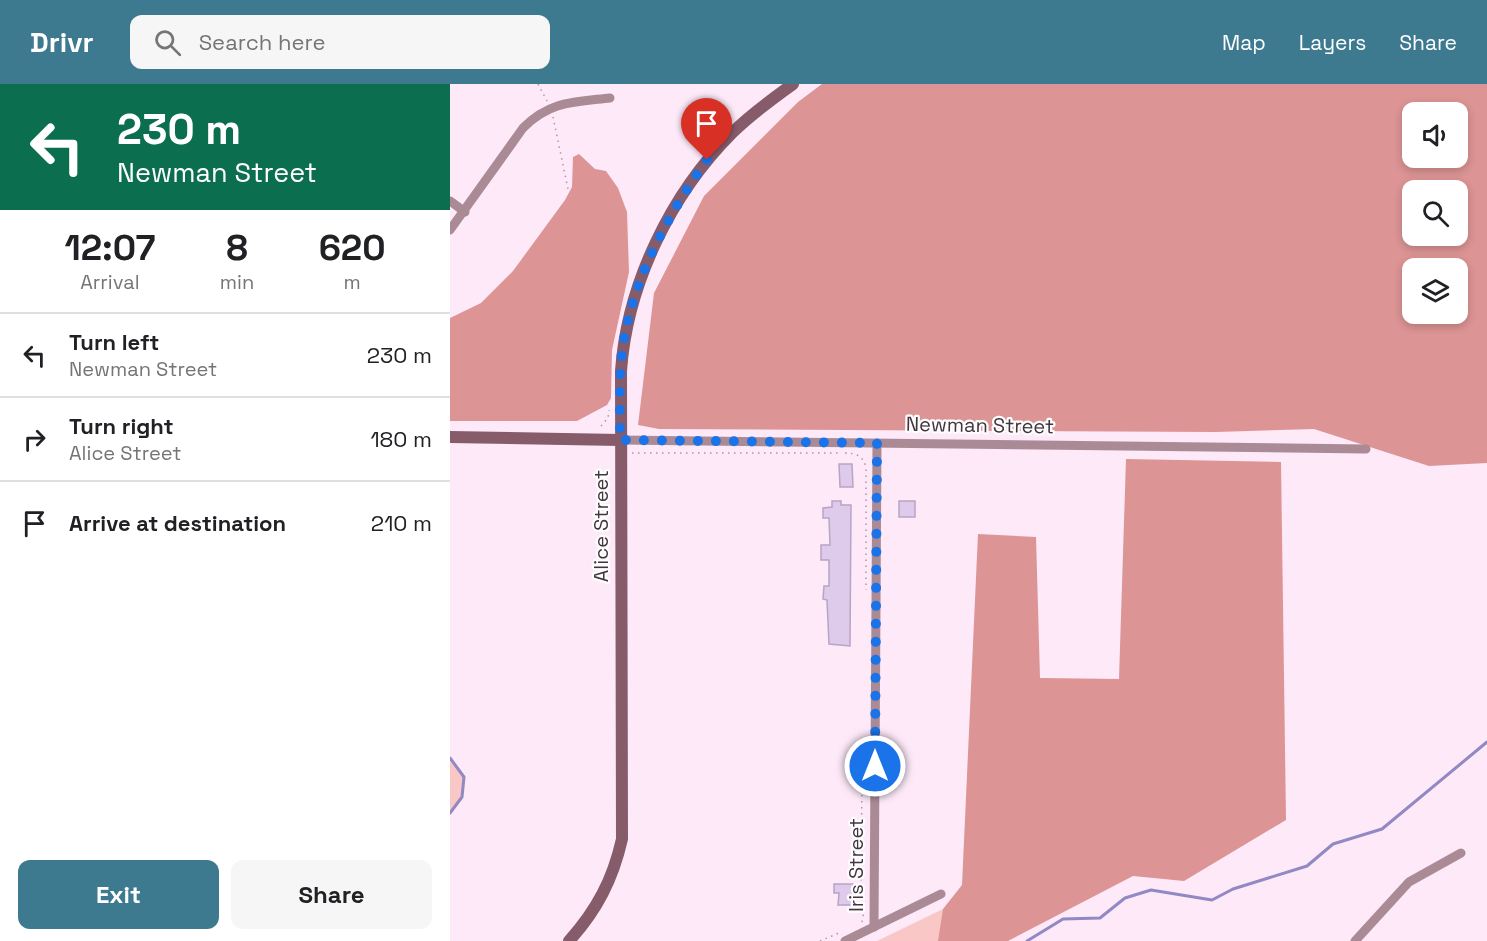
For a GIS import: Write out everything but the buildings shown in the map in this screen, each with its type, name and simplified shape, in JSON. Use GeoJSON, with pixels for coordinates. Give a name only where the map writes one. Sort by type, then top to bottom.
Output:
{"type":"FeatureCollection","features":[{"type":"Feature","properties":{"kind":"street","name":"Alice Street"},"geometry":{"type":"LineString","coordinates":[[569,941],[590,918],[603,895],[615,870],[622,839],[620,440],[622,351],[634,301],[648,262],[681,197],[707,160],[733,132],[793,84]]}},
{"type":"Feature","properties":{"kind":"street"},"geometry":{"type":"LineString","coordinates":[[450,230],[523,128],[535,116],[550,107],[610,98]]}},
{"type":"Feature","properties":{"kind":"street"},"geometry":{"type":"LineString","coordinates":[[450,201],[465,212]]}},
{"type":"Feature","properties":{"kind":"street","name":"Newman Street"},"geometry":{"type":"LineString","coordinates":[[452,437],[1366,449]]}},
{"type":"Feature","properties":{"kind":"street","name":"Iris Street"},"geometry":{"type":"LineString","coordinates":[[874,927],[877,443]]}},
{"type":"Feature","properties":{"kind":"street"},"geometry":{"type":"LineString","coordinates":[[1355,941],[1409,882],[1461,854]]}},
{"type":"Feature","properties":{"kind":"street"},"geometry":{"type":"LineString","coordinates":[[845,941],[941,894]]}},
{"type":"Feature","properties":{"kind":"path"},"geometry":{"type":"LineString","coordinates":[[538,84],[550,107],[568,189]]}},
{"type":"Feature","properties":{"kind":"path"},"geometry":{"type":"LineString","coordinates":[[620,460],[626,460],[632,453],[858,455],[864,460],[866,467],[866,599]]}},
{"type":"Feature","properties":{"kind":"path"},"geometry":{"type":"LineString","coordinates":[[859,924],[864,915],[861,895],[862,775],[866,766]]}},
{"type":"Feature","properties":{"kind":"path"},"geometry":{"type":"LineString","coordinates":[[820,941],[845,930]]}},
{"type":"Feature","properties":{"kind":"shaded area"},"geometry":{"type":"Polygon","coordinates":[[[822,84],[1487,84],[1487,463],[1429,466],[1314,429],[1216,432],[659,429],[638,425],[654,293],[704,196],[798,102],[822,84]]]}},
{"type":"Feature","properties":{"kind":"shaded area"},"geometry":{"type":"Polygon","coordinates":[[[579,154],[595,169],[606,171],[618,188],[627,212],[629,272],[612,350],[611,398],[607,405],[577,421],[450,421],[450,318],[481,303],[513,271],[565,200],[572,187],[573,157],[579,154]]]}},
{"type":"Feature","properties":{"kind":"shaded area"},"geometry":{"type":"Polygon","coordinates":[[[1126,459],[1281,462],[1286,820],[1184,881],[1133,876],[1008,941],[938,941],[943,909],[962,885],[978,534],[1036,537],[1040,678],[1119,679],[1126,459]]]}},
{"type":"Feature","properties":{"kind":"shaded area"},"geometry":{"type":"Polygon","coordinates":[[[450,758],[464,777],[462,797],[450,813],[450,758]]]}},
{"type":"Feature","properties":{"kind":"shaded area"},"geometry":{"type":"Polygon","coordinates":[[[943,909],[942,941],[877,941],[943,909]]]}},
{"type":"Feature","properties":{"kind":"waterway"},"geometry":{"type":"LineString","coordinates":[[1027,941],[1063,919],[1100,918],[1125,898],[1151,890],[1212,900],[1233,889],[1307,866],[1333,844],[1382,829],[1487,742]]}},
{"type":"Feature","properties":{"kind":"waterway"},"geometry":{"type":"LineString","coordinates":[[450,758],[464,777],[462,797],[450,813]]}},
{"type":"Feature","properties":{"kind":"route"},"geometry":{"type":"LineString","coordinates":[[707,160],[681,197],[648,262],[634,301],[622,351],[620,440],[877,443],[875,766]]}}]}
